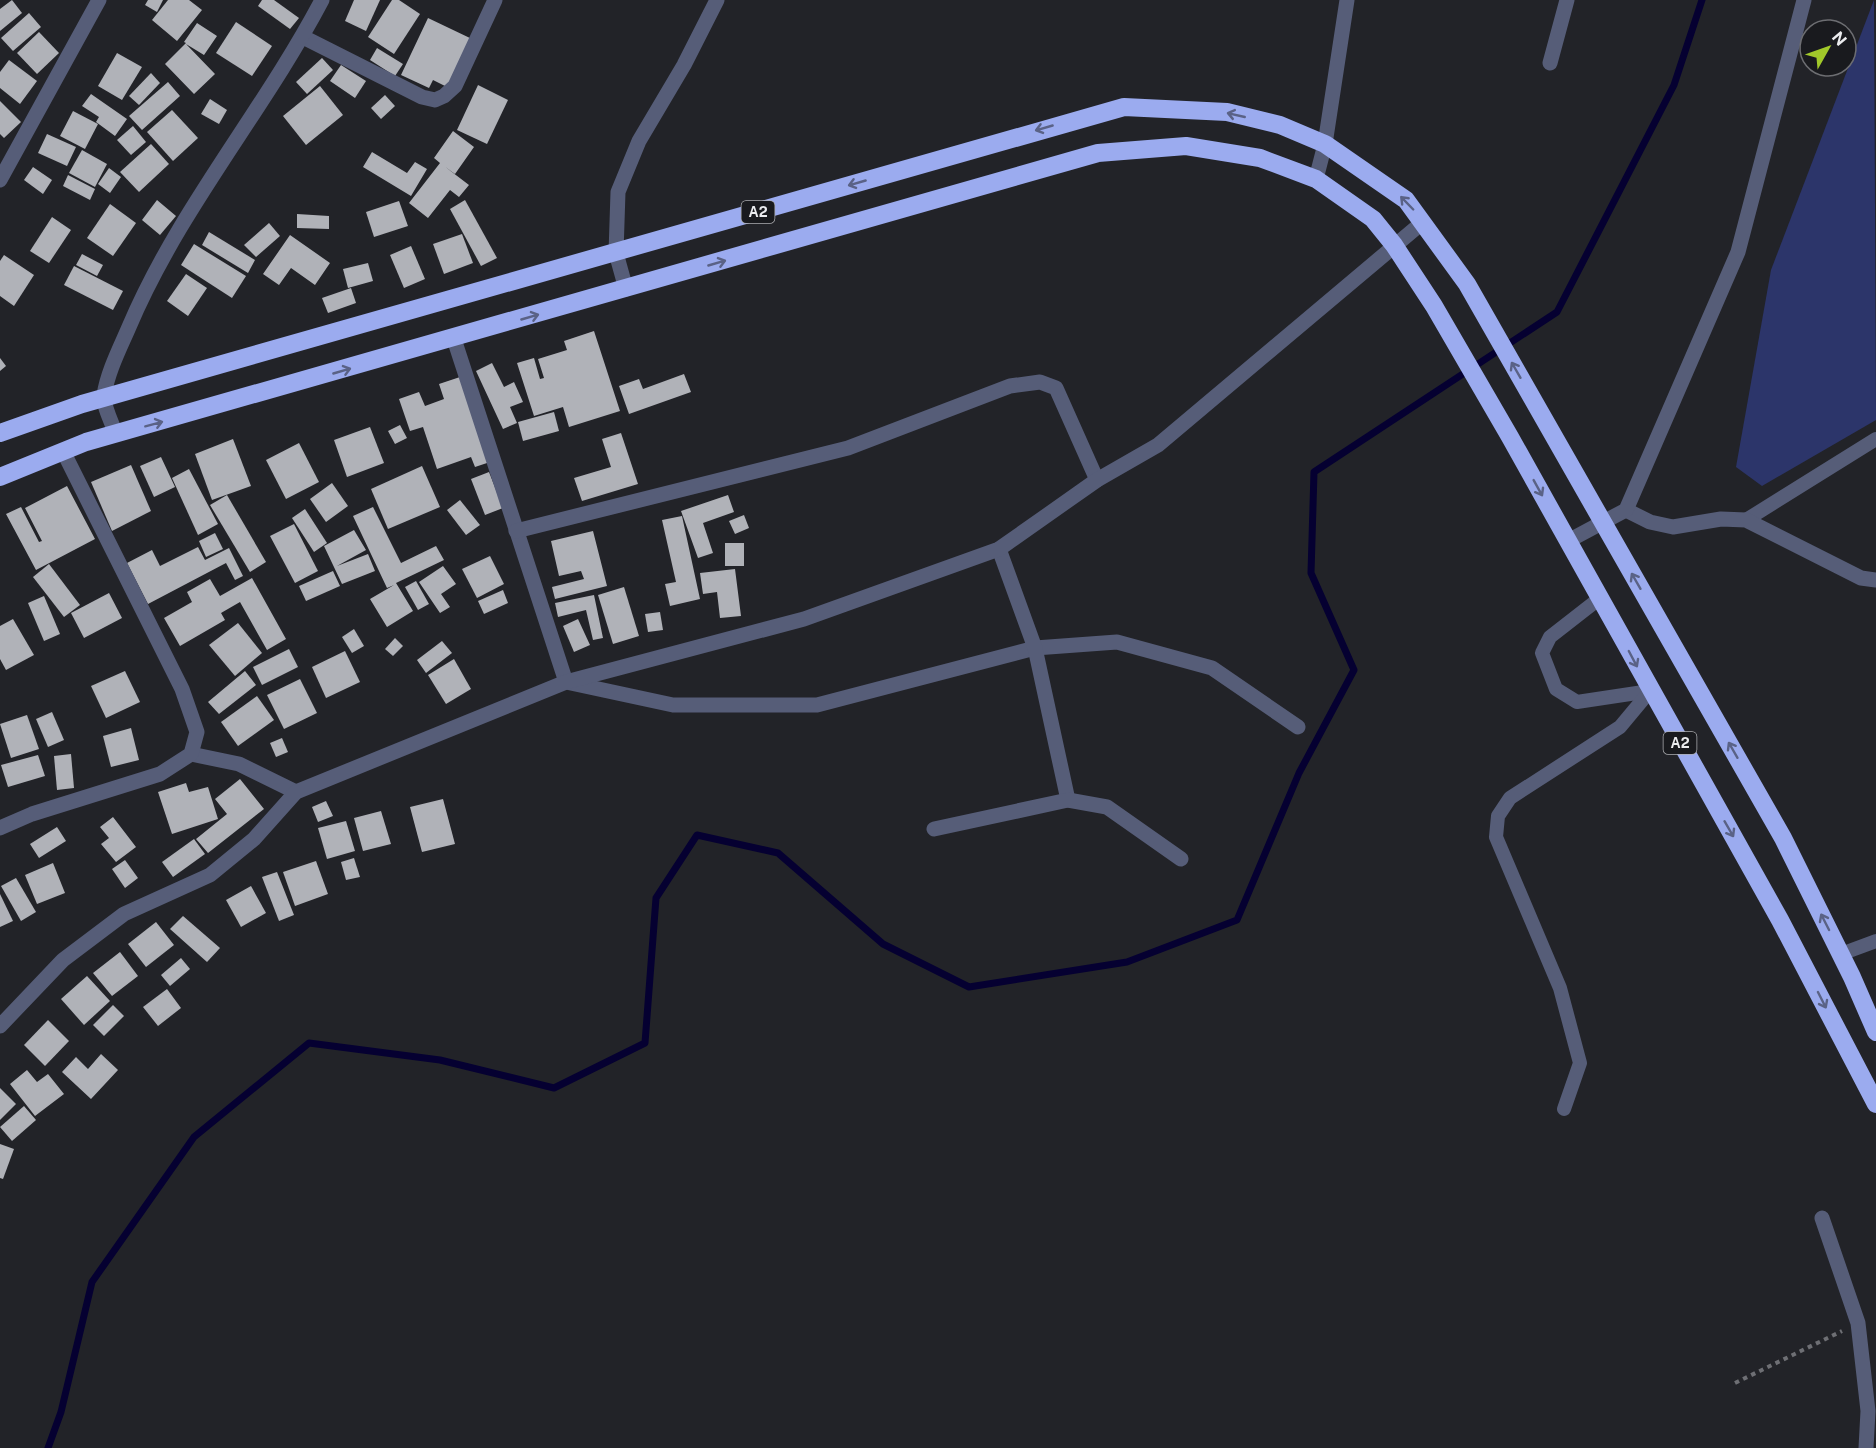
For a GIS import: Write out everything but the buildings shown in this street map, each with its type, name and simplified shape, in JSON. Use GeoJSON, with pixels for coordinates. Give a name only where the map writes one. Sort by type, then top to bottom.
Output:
{"type":"FeatureCollection","features":[{"type":"Feature","properties":{"kind":"highway","name":"A2"},"geometry":{"type":"LineString","coordinates":[[0,433],[104,398],[1124,107],[1227,112],[1280,124],[1325,144],[1406,200],[1467,284],[1783,838],[1841,954],[1876,1032]]}},
{"type":"Feature","properties":{"kind":"highway","name":"A2"},"geometry":{"type":"LineString","coordinates":[[0,477],[63,451],[116,434],[626,290],[1098,153],[1186,146],[1260,158],[1317,179],[1373,219],[1394,245],[1434,306],[1510,437],[1780,920],[1876,1104]]}},
{"type":"Feature","properties":{"kind":"street"},"geometry":{"type":"LineString","coordinates":[[0,180],[99,0]]}},
{"type":"Feature","properties":{"kind":"street"},"geometry":{"type":"LineString","coordinates":[[116,434],[104,398],[110,372],[146,289],[212,173],[303,37],[322,0]]}},
{"type":"Feature","properties":{"kind":"street"},"geometry":{"type":"LineString","coordinates":[[303,37],[422,97],[435,100],[444,96],[455,86],[495,0]]}},
{"type":"Feature","properties":{"kind":"street"},"geometry":{"type":"LineString","coordinates":[[626,290],[616,253],[618,192],[639,141],[684,65],[717,0]]}},
{"type":"Feature","properties":{"kind":"street"},"geometry":{"type":"LineString","coordinates":[[1317,179],[1325,144],[1347,0]]}},
{"type":"Feature","properties":{"kind":"street"},"geometry":{"type":"LineString","coordinates":[[1550,63],[1567,0]]}},
{"type":"Feature","properties":{"kind":"street"},"geometry":{"type":"LineString","coordinates":[[1568,541],[1604,524],[1626,510],[1738,252],[1804,0]]}},
{"type":"Feature","properties":{"kind":"street"},"geometry":{"type":"LineString","coordinates":[[0,1026],[63,960],[124,914],[210,875],[254,839],[296,792],[566,682],[804,619],[999,549],[1097,480],[1158,445],[1424,222]]}},
{"type":"Feature","properties":{"kind":"street"},"geometry":{"type":"LineString","coordinates":[[453,339],[566,682]]}},
{"type":"Feature","properties":{"kind":"street"},"geometry":{"type":"LineString","coordinates":[[516,531],[848,448],[1010,386],[1040,382],[1056,388],[1097,480]]}},
{"type":"Feature","properties":{"kind":"street"},"geometry":{"type":"LineString","coordinates":[[0,828],[32,814],[160,774],[191,754],[197,732],[182,689],[63,451]]}},
{"type":"Feature","properties":{"kind":"street"},"geometry":{"type":"LineString","coordinates":[[1626,510],[1650,522],[1673,527],[1721,519],[1746,520],[1861,578],[1876,580]]}},
{"type":"Feature","properties":{"kind":"street"},"geometry":{"type":"LineString","coordinates":[[999,549],[1035,648],[1068,800]]}},
{"type":"Feature","properties":{"kind":"street"},"geometry":{"type":"LineString","coordinates":[[566,682],[673,705],[817,705],[1035,648],[1117,642],[1212,668],[1299,727]]}},
{"type":"Feature","properties":{"kind":"street"},"geometry":{"type":"LineString","coordinates":[[191,754],[239,764],[296,792]]}},
{"type":"Feature","properties":{"kind":"street"},"geometry":{"type":"LineString","coordinates":[[934,829],[1068,800],[1107,807],[1180,859]]}},
{"type":"Feature","properties":{"kind":"street"},"geometry":{"type":"LineString","coordinates":[[1822,1218],[1858,1323],[1872,1410],[1866,1448]]}},
{"type":"Feature","properties":{"kind":"lane"},"geometry":{"type":"LineString","coordinates":[[1746,520],[1856,448],[1876,439]]}},
{"type":"Feature","properties":{"kind":"lane"},"geometry":{"type":"LineString","coordinates":[[1600,598],[1550,638],[1542,652],[1556,689],[1576,702],[1650,691]]}},
{"type":"Feature","properties":{"kind":"lane"},"geometry":{"type":"LineString","coordinates":[[1564,1110],[1580,1063],[1560,987],[1496,837],[1498,816],[1510,798],[1620,728],[1650,691]]}},
{"type":"Feature","properties":{"kind":"lane"},"geometry":{"type":"LineString","coordinates":[[1841,954],[1876,941]]}},
{"type":"Feature","properties":{"kind":"path"},"geometry":{"type":"LineString","coordinates":[[1735,1383],[1858,1323]]}},
{"type":"Feature","properties":{"kind":"shaded area"},"geometry":{"type":"Polygon","coordinates":[[[1874,0],[1876,420],[1762,486],[1736,467],[1771,270],[1844,78],[1858,78],[1858,42],[1874,0]]]}},
{"type":"Feature","properties":{"kind":"waterway"},"geometry":{"type":"LineString","coordinates":[[48,1448],[61,1412],[92,1282],[194,1137],[309,1043],[440,1060],[554,1088],[645,1043],[656,898],[697,835],[778,853],[883,944],[969,987],[1127,962],[1237,920],[1299,773],[1354,670],[1311,573],[1314,472],[1557,312],[1674,85],[1702,0]]}}]}
